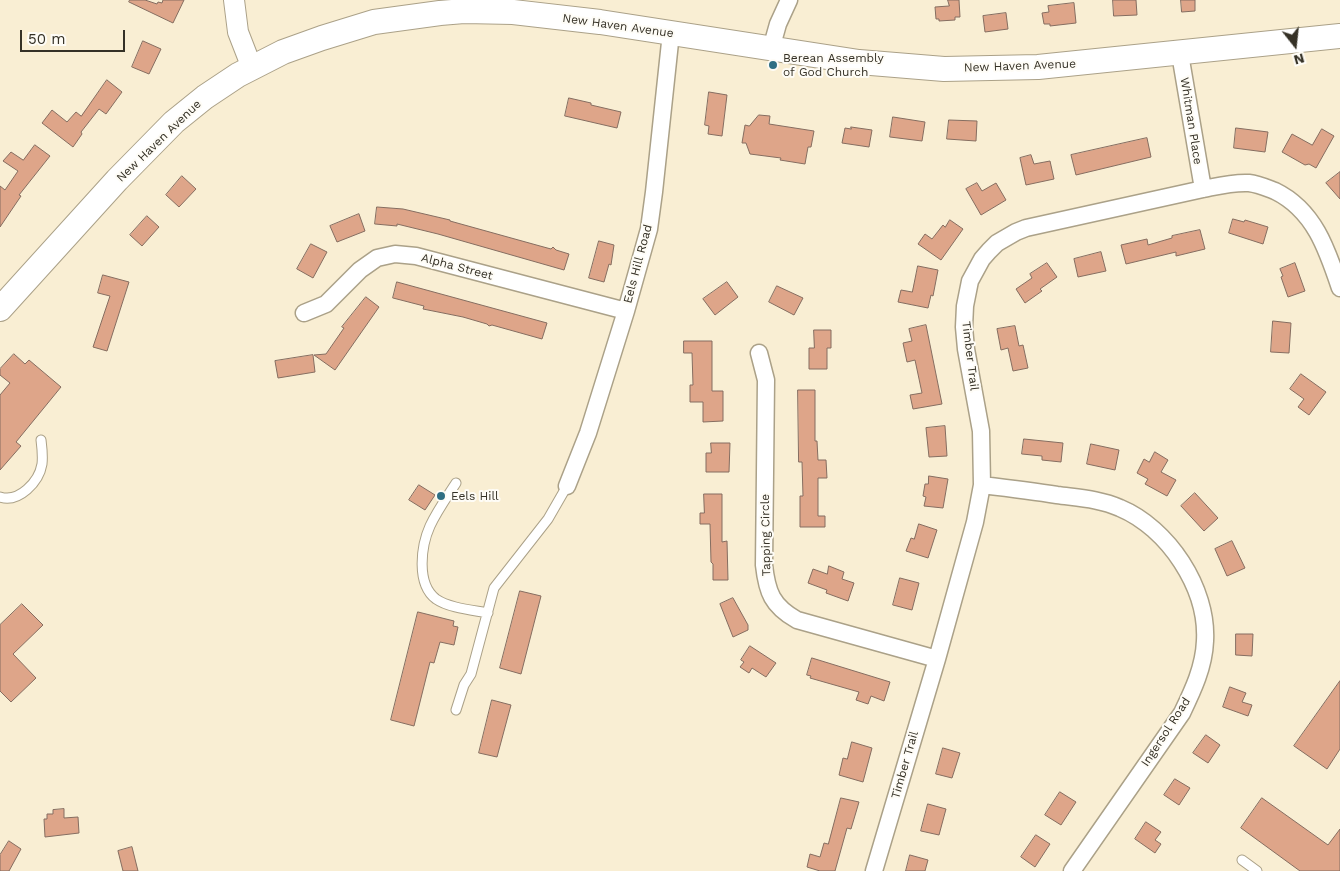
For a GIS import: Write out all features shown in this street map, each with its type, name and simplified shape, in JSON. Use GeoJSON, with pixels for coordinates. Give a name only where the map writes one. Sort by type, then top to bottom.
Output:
{"type":"FeatureCollection","features":[{"type":"Feature","properties":{"kind":"main road","name":"New Haven Avenue"},"geometry":{"type":"LineString","coordinates":[[0,309],[72,228],[153,143],[224,83],[299,46],[347,30],[401,17],[464,11],[513,12],[600,22],[859,62],[944,69],[1038,67],[1180,54],[1340,36]]}},
{"type":"Feature","properties":{"kind":"street"},"geometry":{"type":"LineString","coordinates":[[234,0],[240,41],[252,68]]}},
{"type":"Feature","properties":{"kind":"street"},"geometry":{"type":"LineString","coordinates":[[771,49],[778,24],[789,0]]}},
{"type":"Feature","properties":{"kind":"street","name":"Eels Hill Road"},"geometry":{"type":"LineString","coordinates":[[567,486],[588,433],[626,311],[649,228],[671,33]]}},
{"type":"Feature","properties":{"kind":"street","name":"Whitman Place"},"geometry":{"type":"LineString","coordinates":[[1180,54],[1203,189]]}},
{"type":"Feature","properties":{"kind":"street","name":"Timber Trail"},"geometry":{"type":"LineString","coordinates":[[874,871],[937,659],[975,522],[982,485],[981,431],[964,327],[965,306],[970,281],[982,259],[997,243],[1026,228],[1203,189],[1228,184],[1250,183],[1266,187],[1284,196],[1297,206],[1319,234],[1340,288]]}},
{"type":"Feature","properties":{"kind":"street","name":"Alpha Street"},"geometry":{"type":"LineString","coordinates":[[304,313],[326,304],[368,263],[386,255],[395,254],[416,256],[626,311]]}},
{"type":"Feature","properties":{"kind":"street","name":"Tapping Circle"},"geometry":{"type":"LineString","coordinates":[[759,354],[766,380],[764,565],[768,589],[773,600],[779,608],[797,620],[937,659]]}},
{"type":"Feature","properties":{"kind":"street","name":"Ingersol Road"},"geometry":{"type":"LineString","coordinates":[[982,485],[1092,500],[1121,508],[1136,516],[1166,540],[1181,561],[1193,583],[1202,610],[1205,642],[1201,667],[1182,712],[1072,871]]}},
{"type":"Feature","properties":{"kind":"lane"},"geometry":{"type":"LineString","coordinates":[[0,497],[7,499],[23,493],[39,474],[43,453],[41,440]]}},
{"type":"Feature","properties":{"kind":"lane"},"geometry":{"type":"LineString","coordinates":[[456,483],[429,527],[422,557],[422,574],[427,590],[436,599],[454,606],[488,613]]}},
{"type":"Feature","properties":{"kind":"lane"},"geometry":{"type":"LineString","coordinates":[[456,710],[464,685],[471,674],[494,588],[548,519],[567,486]]}},
{"type":"Feature","properties":{"kind":"lane"},"geometry":{"type":"LineString","coordinates":[[1242,860],[1257,871]]}},
{"type":"Feature","properties":{"kind":"building"},"geometry":{"type":"Polygon","coordinates":[[[130,0],[145,0],[157,4],[158,2],[162,3],[163,0],[184,0],[173,23],[129,2],[130,0]]]}},
{"type":"Feature","properties":{"kind":"building"},"geometry":{"type":"Polygon","coordinates":[[[948,0],[959,0],[960,17],[955,17],[955,20],[939,21],[939,19],[936,19],[935,7],[949,6],[948,0]]]}},
{"type":"Feature","properties":{"kind":"building"},"geometry":{"type":"Polygon","coordinates":[[[1113,0],[1136,0],[1137,15],[1114,16],[1113,0]]]}},
{"type":"Feature","properties":{"kind":"building"},"geometry":{"type":"Polygon","coordinates":[[[1181,0],[1195,0],[1195,11],[1182,12],[1181,0]]]}},
{"type":"Feature","properties":{"kind":"building"},"geometry":{"type":"Polygon","coordinates":[[[1074,3],[1076,23],[1050,26],[1050,24],[1044,24],[1042,13],[1049,12],[1048,6],[1074,3]]]}},
{"type":"Feature","properties":{"kind":"building"},"geometry":{"type":"Polygon","coordinates":[[[1006,13],[1008,29],[985,32],[983,16],[1006,13]]]}},
{"type":"Feature","properties":{"kind":"building"},"geometry":{"type":"Polygon","coordinates":[[[143,41],[161,49],[149,74],[132,67],[143,41]]]}},
{"type":"Feature","properties":{"kind":"building"},"geometry":{"type":"Polygon","coordinates":[[[107,80],[122,92],[106,114],[99,109],[81,132],[82,134],[73,147],[42,123],[52,110],[67,122],[76,112],[81,116],[107,80]]]}},
{"type":"Feature","properties":{"kind":"building"},"geometry":{"type":"Polygon","coordinates":[[[709,92],[727,95],[722,136],[708,134],[709,126],[705,125],[709,92]]]}},
{"type":"Feature","properties":{"kind":"building"},"geometry":{"type":"Polygon","coordinates":[[[569,98],[621,112],[617,128],[565,116],[569,98]]]}},
{"type":"Feature","properties":{"kind":"building"},"geometry":{"type":"Polygon","coordinates":[[[759,115],[770,116],[769,124],[814,131],[811,147],[808,147],[805,164],[780,160],[781,158],[750,154],[746,143],[742,143],[745,125],[749,126],[759,115]]]}},
{"type":"Feature","properties":{"kind":"building"},"geometry":{"type":"Polygon","coordinates":[[[893,117],[925,122],[922,141],[890,137],[893,117]]]}},
{"type":"Feature","properties":{"kind":"building"},"geometry":{"type":"Polygon","coordinates":[[[949,120],[977,121],[976,141],[947,139],[949,120]]]}},
{"type":"Feature","properties":{"kind":"building"},"geometry":{"type":"Polygon","coordinates":[[[851,127],[872,130],[869,147],[842,143],[845,128],[851,129],[851,127]]]}},
{"type":"Feature","properties":{"kind":"building"},"geometry":{"type":"Polygon","coordinates":[[[1236,128],[1268,132],[1265,152],[1234,148],[1236,128]]]}},
{"type":"Feature","properties":{"kind":"building"},"geometry":{"type":"Polygon","coordinates":[[[1322,129],[1334,136],[1316,168],[1309,164],[1305,165],[1282,152],[1292,134],[1312,145],[1322,129]]]}},
{"type":"Feature","properties":{"kind":"building"},"geometry":{"type":"Polygon","coordinates":[[[1147,138],[1151,157],[1076,175],[1071,155],[1147,138]]]}},
{"type":"Feature","properties":{"kind":"building"},"geometry":{"type":"Polygon","coordinates":[[[35,145],[50,156],[19,195],[21,196],[0,227],[0,186],[5,190],[18,171],[3,161],[11,152],[23,160],[35,145]]]}},
{"type":"Feature","properties":{"kind":"building"},"geometry":{"type":"Polygon","coordinates":[[[1031,155],[1034,164],[1050,161],[1054,179],[1026,185],[1020,158],[1031,155]]]}},
{"type":"Feature","properties":{"kind":"building"},"geometry":{"type":"Polygon","coordinates":[[[1340,172],[1340,199],[1326,183],[1340,172]]]}},
{"type":"Feature","properties":{"kind":"building"},"geometry":{"type":"Polygon","coordinates":[[[182,176],[196,189],[179,207],[166,195],[182,176]]]}},
{"type":"Feature","properties":{"kind":"building"},"geometry":{"type":"Polygon","coordinates":[[[977,183],[982,191],[996,183],[1006,200],[981,215],[966,189],[977,183]]]}},
{"type":"Feature","properties":{"kind":"building"},"geometry":{"type":"Polygon","coordinates":[[[377,207],[403,209],[450,220],[551,249],[553,247],[556,250],[569,254],[564,270],[397,224],[397,226],[375,224],[377,207]]]}},
{"type":"Feature","properties":{"kind":"building"},"geometry":{"type":"Polygon","coordinates":[[[359,214],[365,231],[337,242],[330,226],[359,214]]]}},
{"type":"Feature","properties":{"kind":"building"},"geometry":{"type":"Polygon","coordinates":[[[147,216],[159,227],[142,246],[130,235],[147,216]]]}},
{"type":"Feature","properties":{"kind":"building"},"geometry":{"type":"Polygon","coordinates":[[[1233,219],[1244,222],[1245,220],[1268,227],[1263,244],[1229,233],[1233,219]]]}},
{"type":"Feature","properties":{"kind":"building"},"geometry":{"type":"Polygon","coordinates":[[[950,220],[963,229],[941,260],[918,244],[925,234],[932,239],[943,225],[945,227],[950,220]]]}},
{"type":"Feature","properties":{"kind":"building"},"geometry":{"type":"Polygon","coordinates":[[[1200,230],[1205,249],[1176,256],[1176,252],[1126,264],[1121,245],[1147,239],[1148,245],[1172,238],[1172,236],[1200,230]]]}},
{"type":"Feature","properties":{"kind":"building"},"geometry":{"type":"Polygon","coordinates":[[[599,241],[614,245],[611,265],[609,264],[604,282],[589,278],[599,241]]]}},
{"type":"Feature","properties":{"kind":"building"},"geometry":{"type":"Polygon","coordinates":[[[311,244],[327,252],[313,278],[297,269],[311,244]]]}},
{"type":"Feature","properties":{"kind":"building"},"geometry":{"type":"Polygon","coordinates":[[[1101,252],[1106,271],[1078,277],[1074,259],[1101,252]]]}},
{"type":"Feature","properties":{"kind":"building"},"geometry":{"type":"Polygon","coordinates":[[[1047,263],[1057,277],[1025,303],[1016,289],[1032,278],[1030,274],[1047,263]]]}},
{"type":"Feature","properties":{"kind":"building"},"geometry":{"type":"Polygon","coordinates":[[[1295,263],[1305,291],[1288,297],[1280,269],[1295,263]]]}},
{"type":"Feature","properties":{"kind":"building"},"geometry":{"type":"Polygon","coordinates":[[[918,266],[938,270],[933,296],[931,295],[928,308],[898,302],[901,290],[912,292],[918,266]]]}},
{"type":"Feature","properties":{"kind":"building"},"geometry":{"type":"Polygon","coordinates":[[[103,275],[129,282],[107,351],[93,347],[110,296],[98,293],[103,275]]]}},
{"type":"Feature","properties":{"kind":"building"},"geometry":{"type":"Polygon","coordinates":[[[397,282],[547,323],[542,339],[492,325],[489,326],[463,317],[423,309],[424,306],[393,298],[397,282]]]}},
{"type":"Feature","properties":{"kind":"building"},"geometry":{"type":"Polygon","coordinates":[[[727,282],[738,297],[715,315],[703,299],[727,282]]]}},
{"type":"Feature","properties":{"kind":"building"},"geometry":{"type":"Polygon","coordinates":[[[777,286],[803,298],[794,315],[769,302],[777,286]]]}},
{"type":"Feature","properties":{"kind":"building"},"geometry":{"type":"Polygon","coordinates":[[[366,297],[379,307],[335,370],[314,355],[326,354],[344,328],[342,327],[366,297]]]}},
{"type":"Feature","properties":{"kind":"building"},"geometry":{"type":"Polygon","coordinates":[[[1273,321],[1291,323],[1289,353],[1271,352],[1273,321]]]}},
{"type":"Feature","properties":{"kind":"building"},"geometry":{"type":"Polygon","coordinates":[[[926,325],[942,404],[913,409],[910,395],[922,393],[915,360],[907,362],[903,343],[912,341],[909,329],[926,325]]]}},
{"type":"Feature","properties":{"kind":"building"},"geometry":{"type":"Polygon","coordinates":[[[1015,326],[1019,346],[1023,345],[1028,368],[1013,371],[1008,348],[1001,350],[997,329],[1015,326]]]}},
{"type":"Feature","properties":{"kind":"building"},"geometry":{"type":"Polygon","coordinates":[[[814,330],[831,330],[831,348],[827,348],[827,369],[809,369],[809,348],[814,348],[814,330]]]}},
{"type":"Feature","properties":{"kind":"building"},"geometry":{"type":"Polygon","coordinates":[[[684,341],[712,341],[712,391],[723,391],[723,421],[703,422],[703,402],[690,402],[690,385],[693,385],[692,353],[684,353],[684,341]]]}},
{"type":"Feature","properties":{"kind":"building"},"geometry":{"type":"Polygon","coordinates":[[[14,354],[25,364],[29,360],[61,387],[16,442],[21,446],[0,470],[0,395],[10,383],[0,375],[0,369],[14,354]]]}},
{"type":"Feature","properties":{"kind":"building"},"geometry":{"type":"Polygon","coordinates":[[[313,355],[315,372],[278,378],[275,361],[313,355]]]}},
{"type":"Feature","properties":{"kind":"building"},"geometry":{"type":"Polygon","coordinates":[[[1301,374],[1326,392],[1309,415],[1298,407],[1304,399],[1290,389],[1301,374]]]}},
{"type":"Feature","properties":{"kind":"building"},"geometry":{"type":"Polygon","coordinates":[[[798,390],[815,390],[815,441],[817,441],[818,460],[826,460],[827,478],[818,478],[818,516],[825,516],[825,527],[800,527],[800,496],[803,496],[802,462],[799,462],[798,390]]]}},
{"type":"Feature","properties":{"kind":"building"},"geometry":{"type":"Polygon","coordinates":[[[945,426],[947,456],[929,457],[926,428],[945,426]]]}},
{"type":"Feature","properties":{"kind":"building"},"geometry":{"type":"Polygon","coordinates":[[[1024,439],[1063,443],[1061,462],[1042,460],[1042,456],[1022,454],[1024,439]]]}},
{"type":"Feature","properties":{"kind":"building"},"geometry":{"type":"Polygon","coordinates":[[[711,443],[730,443],[729,472],[706,472],[706,453],[711,453],[711,443]]]}},
{"type":"Feature","properties":{"kind":"building"},"geometry":{"type":"Polygon","coordinates":[[[1091,444],[1119,450],[1115,470],[1087,464],[1091,444]]]}},
{"type":"Feature","properties":{"kind":"building"},"geometry":{"type":"Polygon","coordinates":[[[1155,452],[1168,460],[1161,472],[1176,480],[1167,496],[1145,484],[1148,479],[1137,473],[1144,459],[1149,462],[1155,452]]]}},
{"type":"Feature","properties":{"kind":"building"},"geometry":{"type":"Polygon","coordinates":[[[929,476],[948,479],[943,508],[924,506],[926,497],[923,496],[925,484],[928,484],[929,476]]]}},
{"type":"Feature","properties":{"kind":"building"},"geometry":{"type":"Polygon","coordinates":[[[419,485],[435,495],[425,510],[409,500],[419,485]]]}},
{"type":"Feature","properties":{"kind":"building"},"geometry":{"type":"Polygon","coordinates":[[[1195,493],[1218,518],[1204,531],[1181,506],[1195,493]]]}},
{"type":"Feature","properties":{"kind":"building"},"geometry":{"type":"Polygon","coordinates":[[[704,494],[722,494],[722,542],[727,541],[728,580],[713,580],[710,524],[700,524],[700,513],[704,513],[704,494]]]}},
{"type":"Feature","properties":{"kind":"building"},"geometry":{"type":"Polygon","coordinates":[[[919,524],[937,530],[928,558],[906,551],[911,538],[914,539],[919,524]]]}},
{"type":"Feature","properties":{"kind":"building"},"geometry":{"type":"Polygon","coordinates":[[[1232,541],[1245,568],[1227,576],[1215,549],[1232,541]]]}},
{"type":"Feature","properties":{"kind":"building"},"geometry":{"type":"Polygon","coordinates":[[[829,566],[844,572],[842,579],[854,583],[848,601],[826,593],[827,590],[808,583],[813,569],[827,574],[829,566]]]}},
{"type":"Feature","properties":{"kind":"building"},"geometry":{"type":"Polygon","coordinates":[[[900,578],[919,583],[912,610],[893,605],[900,578]]]}},
{"type":"Feature","properties":{"kind":"building"},"geometry":{"type":"Polygon","coordinates":[[[520,591],[541,596],[521,674],[500,668],[520,591]]]}},
{"type":"Feature","properties":{"kind":"building"},"geometry":{"type":"Polygon","coordinates":[[[733,598],[748,625],[748,630],[733,637],[720,604],[733,598]]]}},
{"type":"Feature","properties":{"kind":"building"},"geometry":{"type":"Polygon","coordinates":[[[22,604],[43,625],[13,654],[36,678],[11,702],[0,691],[0,625],[22,604]]]}},
{"type":"Feature","properties":{"kind":"building"},"geometry":{"type":"Polygon","coordinates":[[[418,612],[454,621],[453,626],[458,627],[454,645],[440,642],[434,663],[430,662],[414,726],[391,720],[418,612]]]}},
{"type":"Feature","properties":{"kind":"building"},"geometry":{"type":"Polygon","coordinates":[[[1236,634],[1253,634],[1252,656],[1236,655],[1236,634]]]}},
{"type":"Feature","properties":{"kind":"building"},"geometry":{"type":"Polygon","coordinates":[[[750,646],[776,663],[766,677],[752,668],[749,673],[740,667],[744,662],[741,660],[750,646]]]}},
{"type":"Feature","properties":{"kind":"building"},"geometry":{"type":"Polygon","coordinates":[[[812,658],[890,682],[884,701],[871,696],[868,704],[856,700],[859,692],[810,678],[811,676],[807,675],[812,658]]]}},
{"type":"Feature","properties":{"kind":"building"},"geometry":{"type":"Polygon","coordinates":[[[1340,681],[1340,749],[1327,769],[1294,746],[1340,681]]]}},
{"type":"Feature","properties":{"kind":"building"},"geometry":{"type":"Polygon","coordinates":[[[1230,687],[1246,693],[1242,702],[1252,705],[1248,716],[1223,707],[1230,687]]]}},
{"type":"Feature","properties":{"kind":"building"},"geometry":{"type":"Polygon","coordinates":[[[492,700],[511,705],[497,757],[479,753],[492,700]]]}},
{"type":"Feature","properties":{"kind":"building"},"geometry":{"type":"Polygon","coordinates":[[[1206,735],[1220,745],[1208,763],[1193,753],[1206,735]]]}},
{"type":"Feature","properties":{"kind":"building"},"geometry":{"type":"Polygon","coordinates":[[[852,742],[872,748],[863,782],[839,775],[843,758],[847,759],[852,742]]]}},
{"type":"Feature","properties":{"kind":"building"},"geometry":{"type":"Polygon","coordinates":[[[943,748],[960,753],[952,778],[936,774],[943,748]]]}},
{"type":"Feature","properties":{"kind":"building"},"geometry":{"type":"Polygon","coordinates":[[[1175,779],[1190,788],[1179,805],[1164,795],[1175,779]]]}},
{"type":"Feature","properties":{"kind":"building"},"geometry":{"type":"Polygon","coordinates":[[[1060,792],[1076,802],[1061,825],[1045,815],[1060,792]]]}},
{"type":"Feature","properties":{"kind":"building"},"geometry":{"type":"Polygon","coordinates":[[[841,798],[859,802],[851,829],[847,828],[835,871],[820,871],[807,867],[810,854],[820,857],[824,843],[828,844],[841,798]]]}},
{"type":"Feature","properties":{"kind":"building"},"geometry":{"type":"Polygon","coordinates":[[[1262,798],[1328,845],[1340,829],[1340,871],[1300,871],[1241,828],[1262,798]]]}},
{"type":"Feature","properties":{"kind":"building"},"geometry":{"type":"Polygon","coordinates":[[[928,804],[946,809],[939,835],[921,831],[928,804]]]}},
{"type":"Feature","properties":{"kind":"building"},"geometry":{"type":"Polygon","coordinates":[[[64,809],[64,818],[78,817],[79,833],[45,837],[44,819],[47,819],[47,814],[53,814],[53,810],[64,809]]]}},
{"type":"Feature","properties":{"kind":"building"},"geometry":{"type":"Polygon","coordinates":[[[1146,822],[1161,832],[1155,840],[1161,844],[1155,853],[1135,839],[1146,822]]]}},
{"type":"Feature","properties":{"kind":"building"},"geometry":{"type":"Polygon","coordinates":[[[1036,835],[1050,844],[1035,867],[1021,857],[1036,835]]]}},
{"type":"Feature","properties":{"kind":"building"},"geometry":{"type":"Polygon","coordinates":[[[9,841],[21,849],[9,871],[0,871],[0,855],[9,841]]]}},
{"type":"Feature","properties":{"kind":"building"},"geometry":{"type":"Polygon","coordinates":[[[132,847],[138,871],[123,871],[118,851],[132,847]]]}},
{"type":"Feature","properties":{"kind":"building"},"geometry":{"type":"Polygon","coordinates":[[[910,855],[928,860],[925,871],[906,871],[910,855]]]}},
{"type":"Feature","properties":{"kind":"place","name":"Berean Assembly of God Church"},"geometry":{"type":"Point","coordinates":[773,65]}},
{"type":"Feature","properties":{"kind":"place","name":"Eels Hill"},"geometry":{"type":"Point","coordinates":[441,496]}}]}
